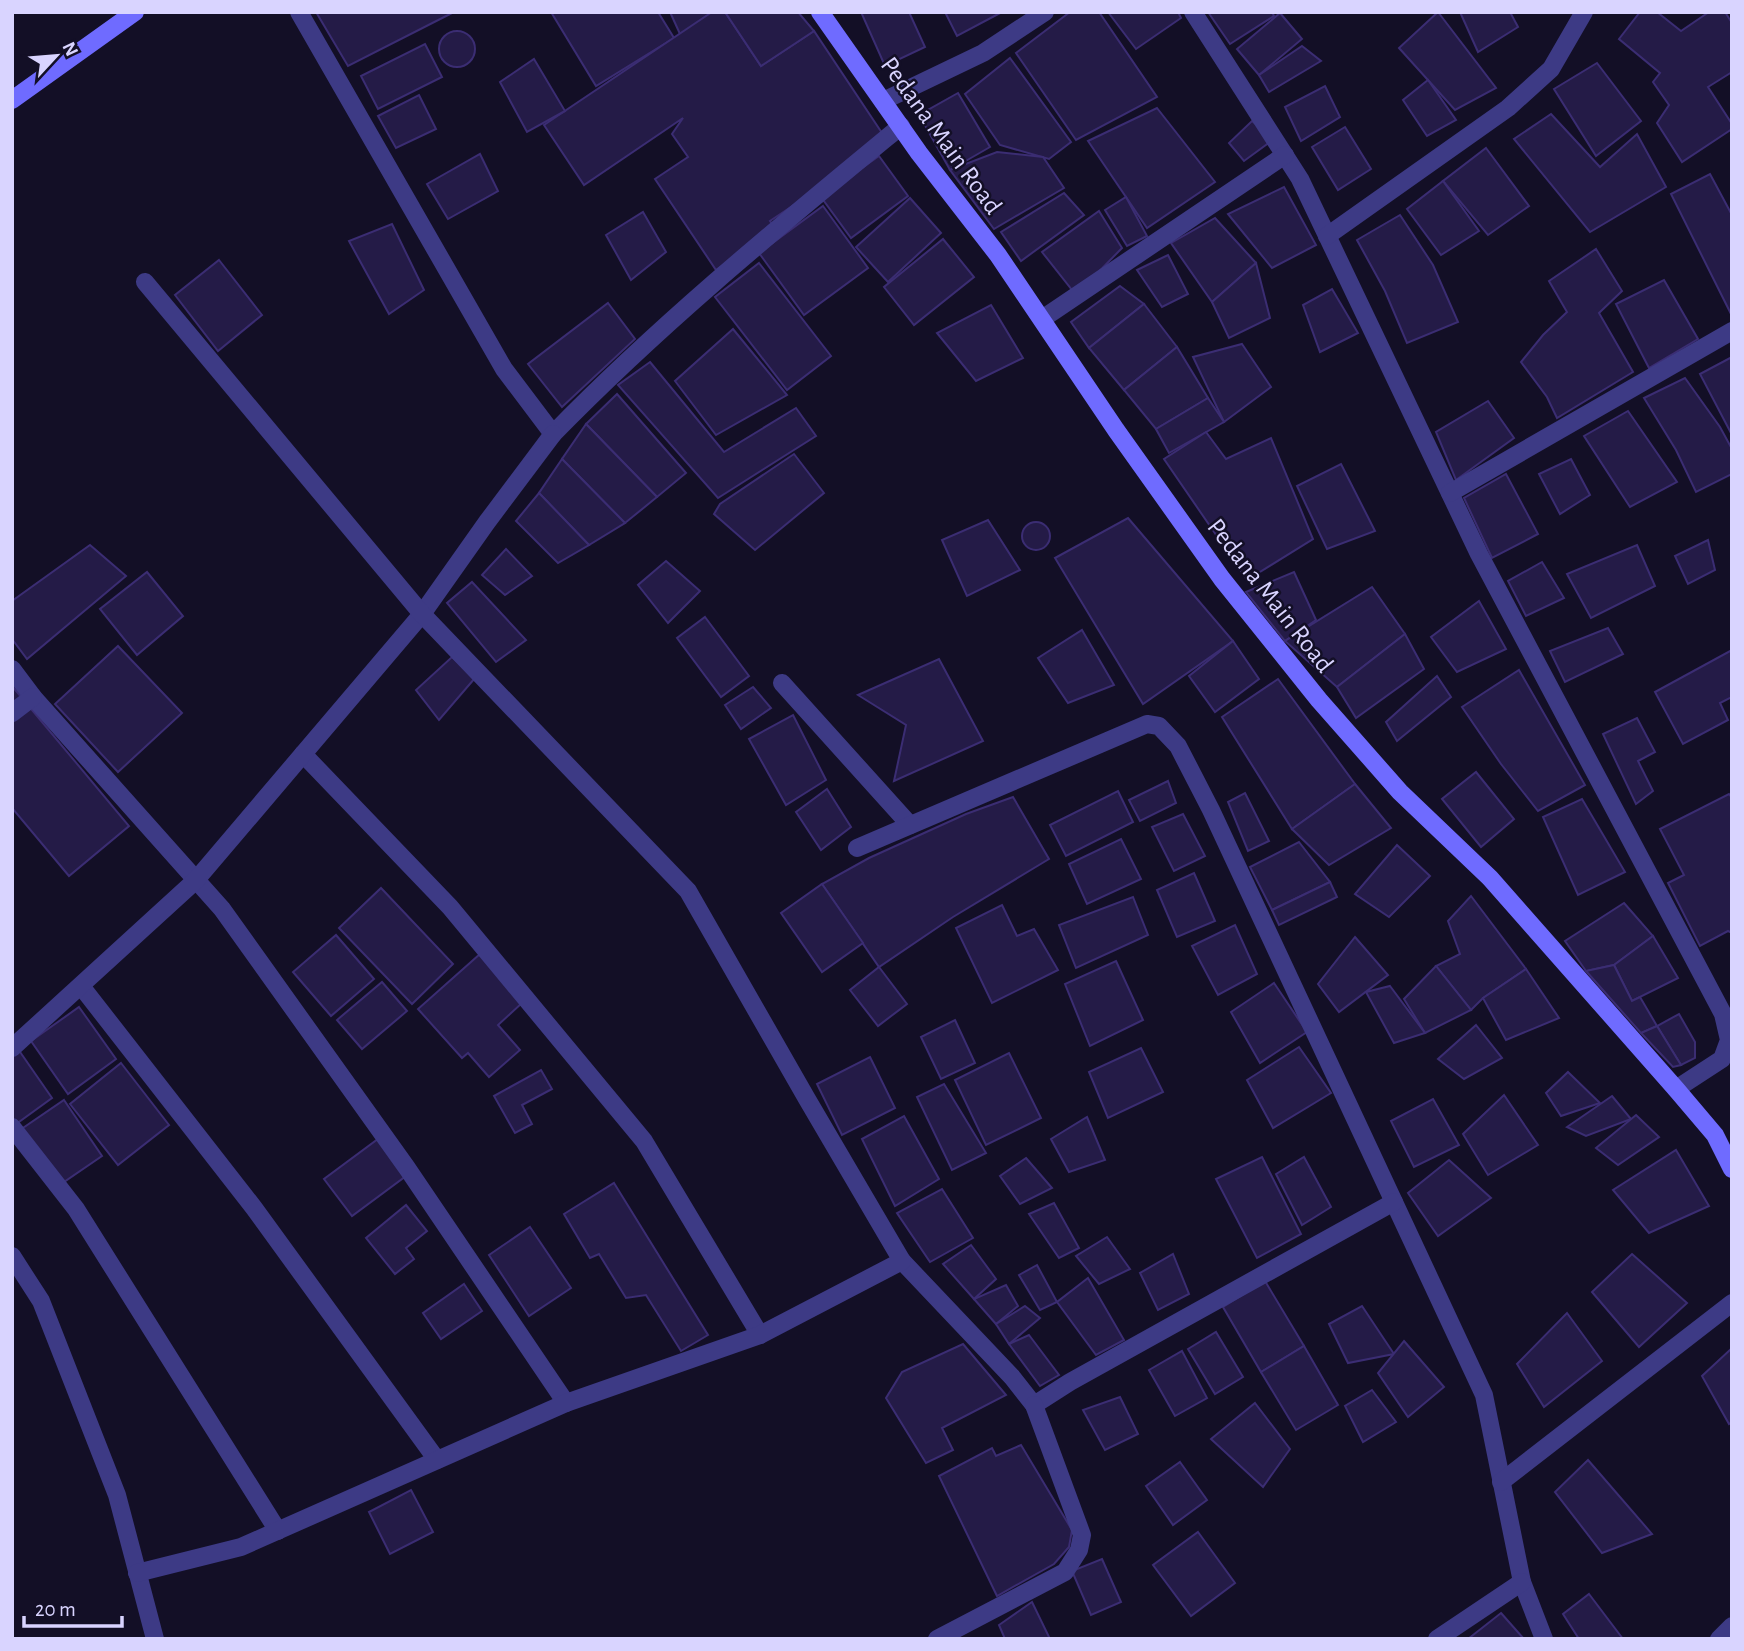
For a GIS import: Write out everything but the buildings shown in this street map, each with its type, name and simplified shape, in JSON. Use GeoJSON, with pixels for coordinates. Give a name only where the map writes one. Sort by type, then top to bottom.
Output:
{"type":"FeatureCollection","features":[{"type":"Feature","properties":{"kind":"main road"},"geometry":{"type":"LineString","coordinates":[[12,100],[135,12]]}},
{"type":"Feature","properties":{"kind":"main road","name":"Pedana Main Road"},"geometry":{"type":"LineString","coordinates":[[820,12],[883,102],[998,255],[1116,430],[1222,579],[1319,700],[1400,793],[1490,878],[1676,1089],[1715,1135],[1732,1168]]}},
{"type":"Feature","properties":{"kind":"street"},"geometry":{"type":"LineString","coordinates":[[299,12],[504,369],[553,434]]}},
{"type":"Feature","properties":{"kind":"street"},"geometry":{"type":"LineString","coordinates":[[883,102],[983,53],[1045,12]]}},
{"type":"Feature","properties":{"kind":"street"},"geometry":{"type":"LineString","coordinates":[[1193,12],[1300,179],[1485,566],[1724,998],[1723,1014],[1729,1040],[1722,1059],[1676,1089]]}},
{"type":"Feature","properties":{"kind":"street"},"geometry":{"type":"LineString","coordinates":[[1327,236],[1508,108],[1551,69],[1584,12]]}},
{"type":"Feature","properties":{"kind":"street"},"geometry":{"type":"LineString","coordinates":[[12,1048],[196,880],[422,614],[553,434],[607,378],[730,268],[901,126]]}},
{"type":"Feature","properties":{"kind":"street"},"geometry":{"type":"LineString","coordinates":[[1042,319],[1284,155]]}},
{"type":"Feature","properties":{"kind":"street"},"geometry":{"type":"LineString","coordinates":[[145,282],[422,614],[688,891],[902,1261],[1012,1377],[1034,1405],[1082,1535],[1079,1550],[1065,1572],[937,1639]]}},
{"type":"Feature","properties":{"kind":"street"},"geometry":{"type":"LineString","coordinates":[[1450,493],[1732,331]]}},
{"type":"Feature","properties":{"kind":"street"},"geometry":{"type":"LineString","coordinates":[[12,669],[33,697],[222,909],[407,1168],[566,1403]]}},
{"type":"Feature","properties":{"kind":"street"},"geometry":{"type":"LineString","coordinates":[[782,683],[910,825]]}},
{"type":"Feature","properties":{"kind":"street"},"geometry":{"type":"LineString","coordinates":[[12,713],[33,697]]}},
{"type":"Feature","properties":{"kind":"street"},"geometry":{"type":"LineString","coordinates":[[857,848],[1147,724],[1159,726],[1178,746],[1211,810],[1484,1395],[1522,1582],[1544,1639]]}},
{"type":"Feature","properties":{"kind":"street"},"geometry":{"type":"LineString","coordinates":[[303,754],[450,907],[644,1141],[760,1335]]}},
{"type":"Feature","properties":{"kind":"street"},"geometry":{"type":"LineString","coordinates":[[81,986],[254,1208],[437,1460]]}},
{"type":"Feature","properties":{"kind":"street"},"geometry":{"type":"LineString","coordinates":[[12,1127],[76,1209],[278,1531]]}},
{"type":"Feature","properties":{"kind":"street"},"geometry":{"type":"LineString","coordinates":[[1034,1405],[1070,1382],[1394,1202]]}},
{"type":"Feature","properties":{"kind":"street"},"geometry":{"type":"LineString","coordinates":[[12,1256],[41,1301],[117,1495],[155,1639]]}},
{"type":"Feature","properties":{"kind":"street"},"geometry":{"type":"LineString","coordinates":[[137,1573],[241,1547],[566,1403],[760,1335],[902,1261]]}},
{"type":"Feature","properties":{"kind":"street"},"geometry":{"type":"LineString","coordinates":[[1502,1482],[1732,1303]]}},
{"type":"Feature","properties":{"kind":"street"},"geometry":{"type":"LineString","coordinates":[[1437,1639],[1522,1582]]}},
{"type":"Feature","properties":{"kind":"street"},"geometry":{"type":"LineString","coordinates":[[1719,1639],[1732,1626]]}}]}
